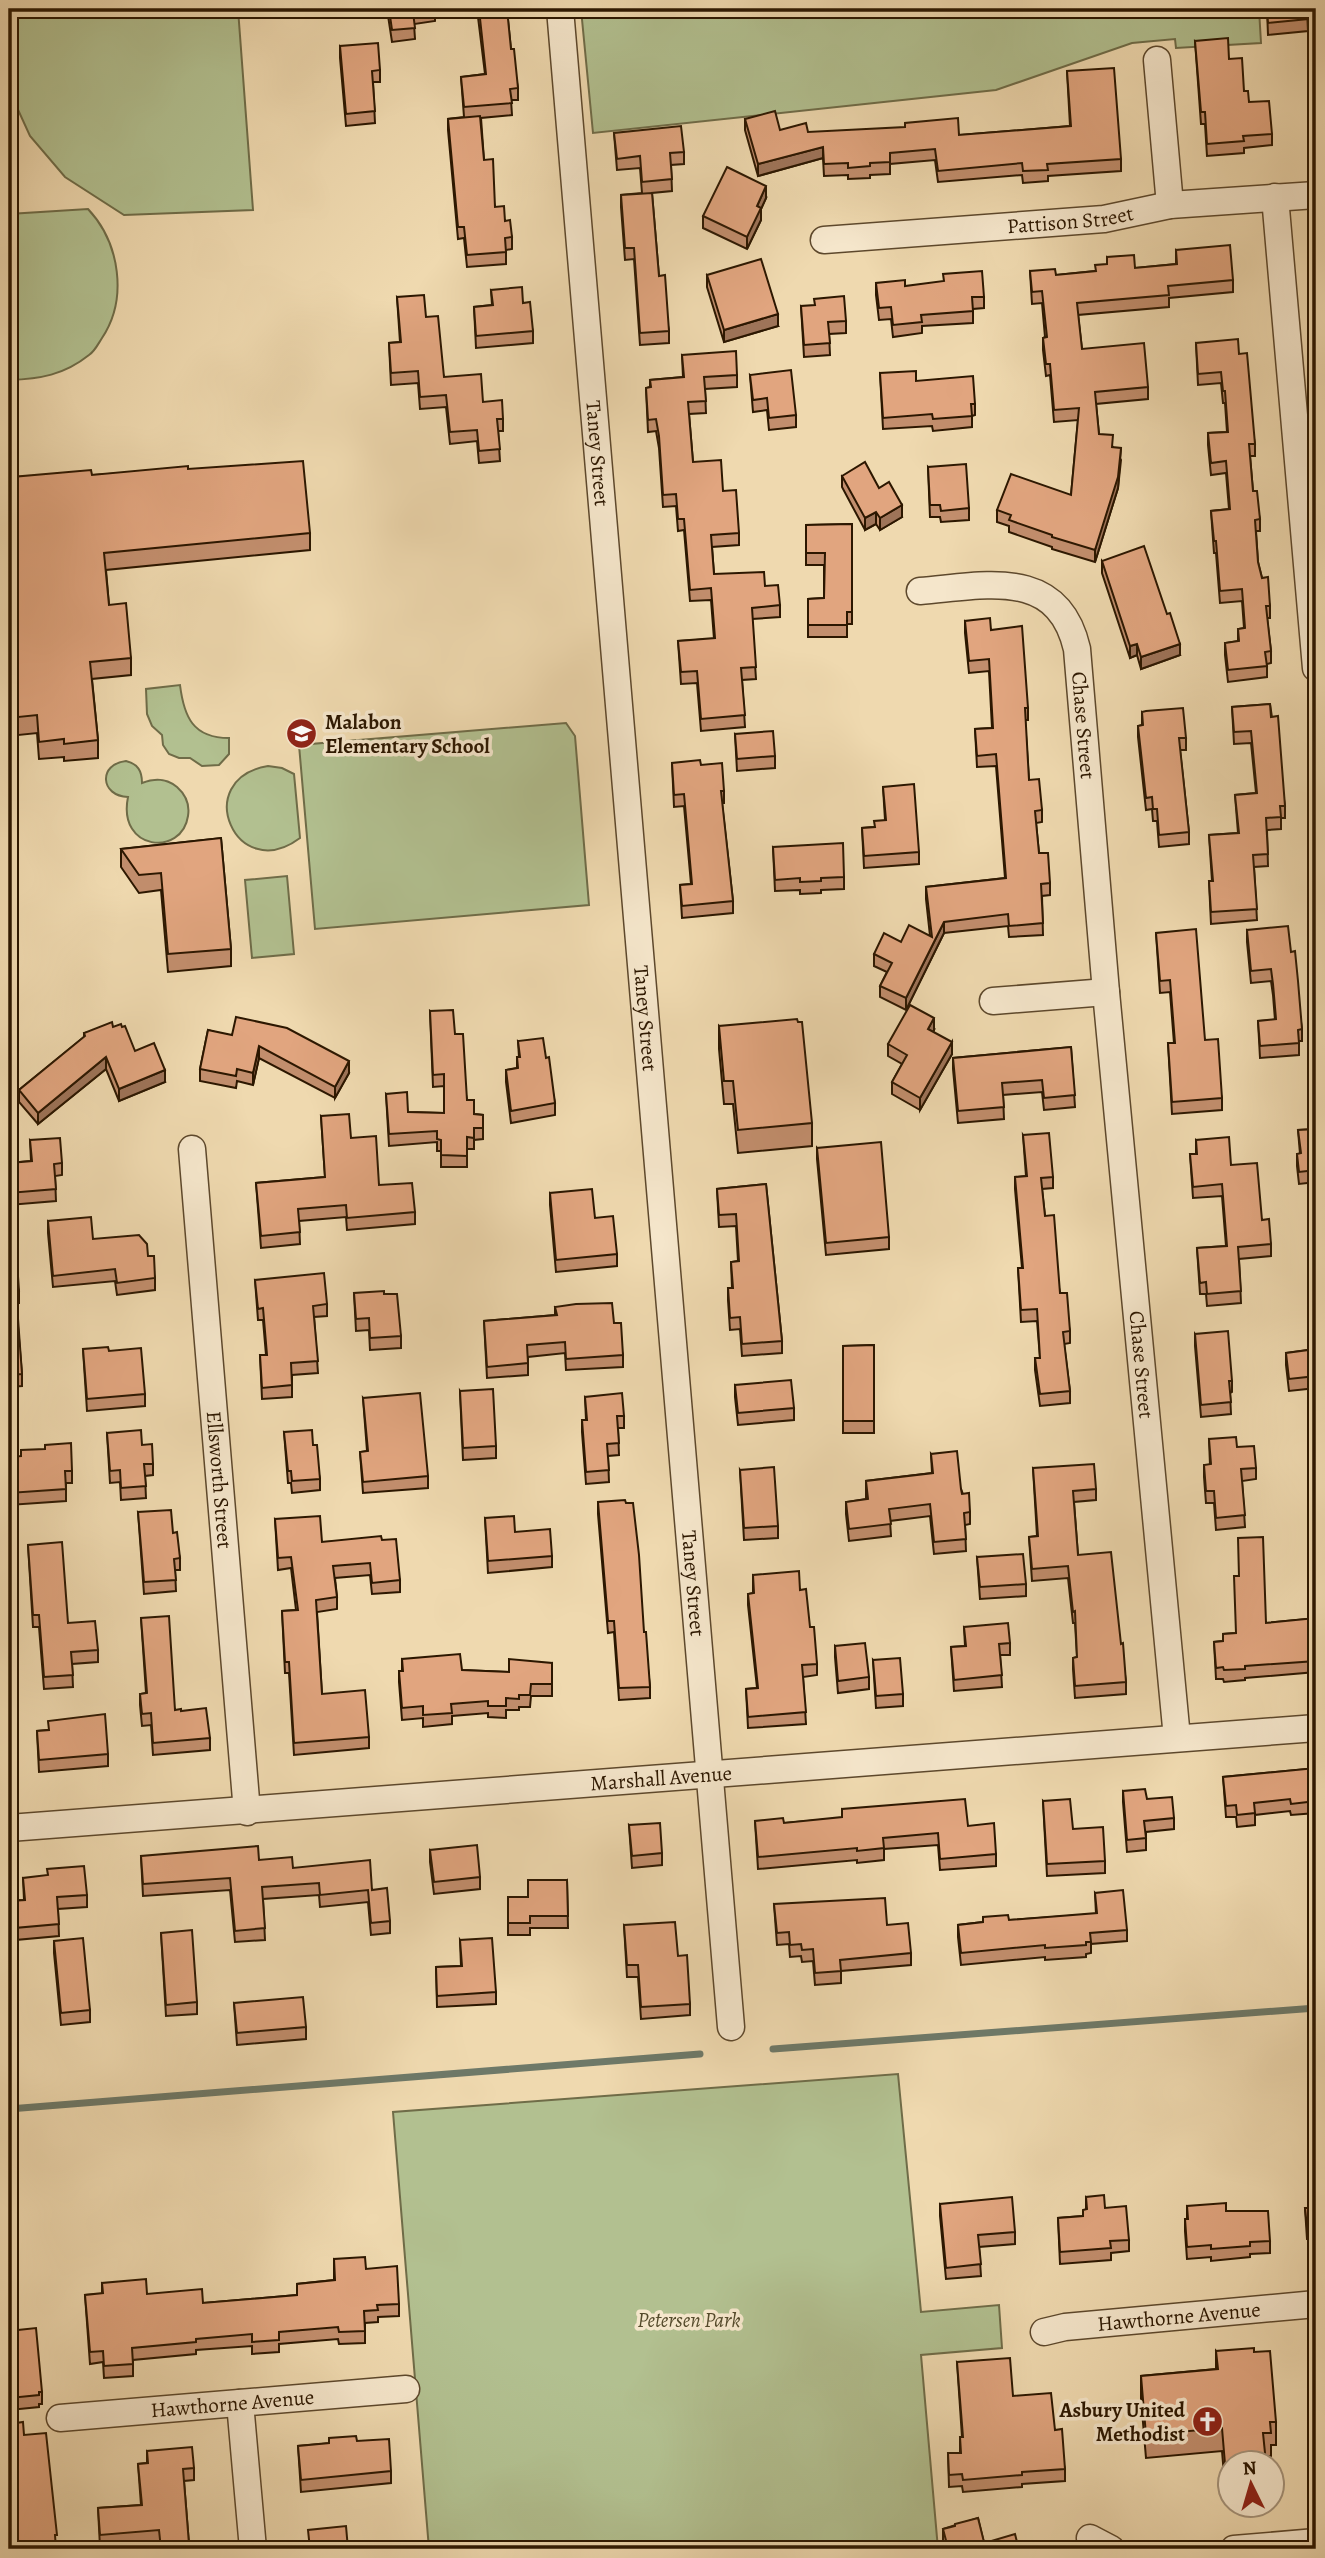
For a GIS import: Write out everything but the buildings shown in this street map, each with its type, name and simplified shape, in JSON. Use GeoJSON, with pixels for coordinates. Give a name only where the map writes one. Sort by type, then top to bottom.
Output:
{"type":"FeatureCollection","features":[{"type":"Feature","properties":{"kind":"street","name":"Taney Street"},"geometry":{"type":"LineString","coordinates":[[559,9],[731,2027]]}},
{"type":"Feature","properties":{"kind":"street"},"geometry":{"type":"LineString","coordinates":[[1157,60],[1170,205]]}},
{"type":"Feature","properties":{"kind":"street","name":"Pattison Street"},"geometry":{"type":"LineString","coordinates":[[824,240],[1104,219],[1170,205],[1316,194]]}},
{"type":"Feature","properties":{"kind":"street"},"geometry":{"type":"LineString","coordinates":[[1276,197],[1316,668]]}},
{"type":"Feature","properties":{"kind":"street","name":"Chase Street"},"geometry":{"type":"LineString","coordinates":[[920,591],[1007,584],[1029,589],[1061,611],[1073,632],[1077,649],[1106,992],[1177,1738]]}},
{"type":"Feature","properties":{"kind":"street"},"geometry":{"type":"LineString","coordinates":[[993,1001],[1106,992]]}},
{"type":"Feature","properties":{"kind":"street","name":"Ellsworth Street"},"geometry":{"type":"LineString","coordinates":[[192,1149],[247,1812]]}},
{"type":"Feature","properties":{"kind":"street","name":"Marshall Avenue"},"geometry":{"type":"LineString","coordinates":[[9,1828],[247,1812],[1316,1728]]}},
{"type":"Feature","properties":{"kind":"street","name":"Hawthorne Avenue"},"geometry":{"type":"LineString","coordinates":[[1044,2332],[1065,2327],[1316,2304]]}},
{"type":"Feature","properties":{"kind":"street","name":"Hawthorne Avenue"},"geometry":{"type":"LineString","coordinates":[[60,2418],[406,2389]]}},
{"type":"Feature","properties":{"kind":"street"},"geometry":{"type":"LineString","coordinates":[[240,2403],[253,2549]]}},
{"type":"Feature","properties":{"kind":"street"},"geometry":{"type":"LineString","coordinates":[[1234,2549],[1316,2542]]}},
{"type":"Feature","properties":{"kind":"green space"},"geometry":{"type":"Polygon","coordinates":[[[9,9],[238,9],[253,210],[124,215],[65,177],[30,136],[9,90],[9,9]]]}},
{"type":"Feature","properties":{"kind":"green space"},"geometry":{"type":"Polygon","coordinates":[[[581,9],[1259,9],[1261,43],[1176,48],[1175,39],[1132,43],[996,90],[593,133],[581,9]]]}},
{"type":"Feature","properties":{"kind":"green space"},"geometry":{"type":"Polygon","coordinates":[[[88,209],[107,238],[117,272],[115,306],[110,323],[93,352],[80,362],[41,377],[9,380],[9,214],[88,209]]]}},
{"type":"Feature","properties":{"kind":"green space"},"geometry":{"type":"Polygon","coordinates":[[[180,685],[184,707],[199,730],[217,737],[229,738],[229,754],[219,765],[202,766],[190,758],[169,754],[163,745],[162,735],[152,726],[147,714],[146,689],[180,685]]]}},
{"type":"Feature","properties":{"kind":"green space"},"geometry":{"type":"Polygon","coordinates":[[[566,723],[575,736],[589,905],[315,929],[299,745],[566,723]]]}},
{"type":"Feature","properties":{"kind":"green space"},"geometry":{"type":"Polygon","coordinates":[[[126,761],[138,769],[142,783],[165,780],[177,787],[185,797],[188,816],[183,829],[175,838],[152,842],[141,838],[132,829],[127,815],[128,797],[112,791],[106,780],[111,768],[126,761]]]}},
{"type":"Feature","properties":{"kind":"green space"},"geometry":{"type":"Polygon","coordinates":[[[268,766],[282,768],[294,774],[300,838],[277,849],[257,849],[241,840],[231,825],[227,807],[231,789],[244,775],[268,766]]]}},
{"type":"Feature","properties":{"kind":"green space"},"geometry":{"type":"Polygon","coordinates":[[[287,876],[294,954],[252,958],[245,880],[287,876]]]}},
{"type":"Feature","properties":{"kind":"green space","name":"Petersen Park"},"geometry":{"type":"Polygon","coordinates":[[[898,2074],[921,2312],[999,2305],[1002,2348],[921,2355],[938,2549],[429,2549],[393,2112],[898,2074]]]}},
{"type":"Feature","properties":{"kind":"waterway"},"geometry":{"type":"LineString","coordinates":[[773,2049],[1316,2008]]}},
{"type":"Feature","properties":{"kind":"waterway"},"geometry":{"type":"LineString","coordinates":[[9,2109],[700,2054]]}},
{"type":"Feature","properties":{"kind":"place","name":"Malabon Elementary School"},"geometry":{"type":"Point","coordinates":[302,734]}},
{"type":"Feature","properties":{"kind":"place","name":"Asbury United Methodist"},"geometry":{"type":"Point","coordinates":[1208,2422]}}]}
